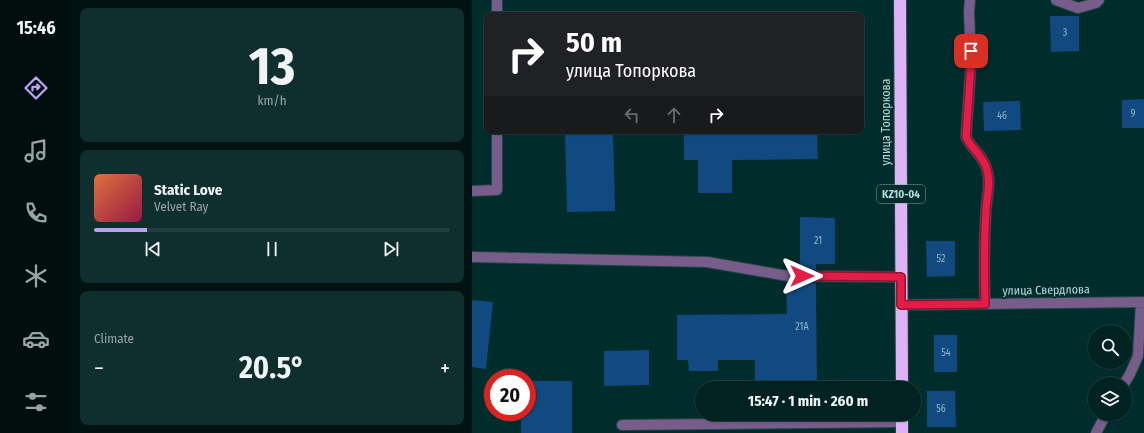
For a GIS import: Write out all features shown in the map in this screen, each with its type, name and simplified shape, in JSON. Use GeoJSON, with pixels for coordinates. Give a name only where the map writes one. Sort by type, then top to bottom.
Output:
{"type":"FeatureCollection","features":[{"type":"Feature","properties":{"kind":"highway","name":"улица Топоркова"},"geometry":{"type":"LineString","coordinates":[[900,0],[902,381]]}},
{"type":"Feature","properties":{"kind":"street"},"geometry":{"type":"LineString","coordinates":[[496,0],[496,12]]}},
{"type":"Feature","properties":{"kind":"street"},"geometry":{"type":"LineString","coordinates":[[970,0],[971,63],[966,137],[969,144],[981,156],[987,168],[989,184],[986,207],[984,266],[985,304]]}},
{"type":"Feature","properties":{"kind":"street"},"geometry":{"type":"LineString","coordinates":[[1056,0],[1078,8],[1096,3],[1099,0]]}},
{"type":"Feature","properties":{"kind":"street"},"geometry":{"type":"LineString","coordinates":[[472,191],[497,190],[497,134]]}},
{"type":"Feature","properties":{"kind":"street"},"geometry":{"type":"LineString","coordinates":[[472,257],[707,262],[788,276],[901,277]]}},
{"type":"Feature","properties":{"kind":"street"},"geometry":{"type":"LineString","coordinates":[[1128,377],[1138,356],[1143,302]]}},
{"type":"Feature","properties":{"kind":"street","name":"улица Свердлова"},"geometry":{"type":"LineString","coordinates":[[901,305],[1143,302]]}},
{"type":"Feature","properties":{"kind":"street"},"geometry":{"type":"LineString","coordinates":[[1096,433],[1102,421]]}},
{"type":"Feature","properties":{"kind":"street"},"geometry":{"type":"LineString","coordinates":[[622,425],[902,423]]}},
{"type":"Feature","properties":{"kind":"building"},"geometry":{"type":"Polygon","coordinates":[[[1050,16],[1079,16],[1079,51],[1051,52],[1050,16]]]}},
{"type":"Feature","properties":{"kind":"building"},"geometry":{"type":"Polygon","coordinates":[[[1144,99],[1144,128],[1122,128],[1122,100],[1144,99]]]}},
{"type":"Feature","properties":{"kind":"building"},"geometry":{"type":"Polygon","coordinates":[[[1020,101],[1021,130],[984,131],[983,102],[1020,101]]]}},
{"type":"Feature","properties":{"kind":"building"},"geometry":{"type":"Polygon","coordinates":[[[565,134],[613,134],[615,211],[567,212],[565,134]]]}},
{"type":"Feature","properties":{"kind":"building"},"geometry":{"type":"Polygon","coordinates":[[[684,134],[817,134],[818,159],[732,160],[732,193],[698,193],[698,160],[684,160],[684,134]]]}},
{"type":"Feature","properties":{"kind":"building"},"geometry":{"type":"Polygon","coordinates":[[[800,217],[835,218],[835,264],[816,264],[816,270],[800,270],[800,217]]]}},
{"type":"Feature","properties":{"kind":"building"},"geometry":{"type":"Polygon","coordinates":[[[926,241],[955,241],[955,276],[927,277],[926,241]]]}},
{"type":"Feature","properties":{"kind":"building"},"geometry":{"type":"Polygon","coordinates":[[[786,282],[816,283],[817,381],[755,381],[755,360],[718,360],[718,371],[689,371],[688,360],[677,360],[677,315],[787,314],[786,282]]]}},
{"type":"Feature","properties":{"kind":"building"},"geometry":{"type":"Polygon","coordinates":[[[472,300],[493,302],[486,369],[472,367],[472,300]]]}},
{"type":"Feature","properties":{"kind":"building"},"geometry":{"type":"Polygon","coordinates":[[[934,335],[957,335],[957,372],[934,372],[934,335]]]}},
{"type":"Feature","properties":{"kind":"building"},"geometry":{"type":"Polygon","coordinates":[[[649,350],[649,385],[604,386],[604,351],[649,350]]]}},
{"type":"Feature","properties":{"kind":"building"},"geometry":{"type":"Polygon","coordinates":[[[536,381],[572,381],[572,433],[521,433],[521,421],[536,421],[536,381]]]}},
{"type":"Feature","properties":{"kind":"building"},"geometry":{"type":"Polygon","coordinates":[[[927,391],[955,391],[956,427],[927,427],[927,391]]]}},
{"type":"Feature","properties":{"kind":"route"},"geometry":{"type":"LineString","coordinates":[[802,276],[901,277],[901,305],[985,304],[984,266],[986,207],[989,184],[987,168],[981,156],[969,144],[966,137],[971,51]]}}]}
